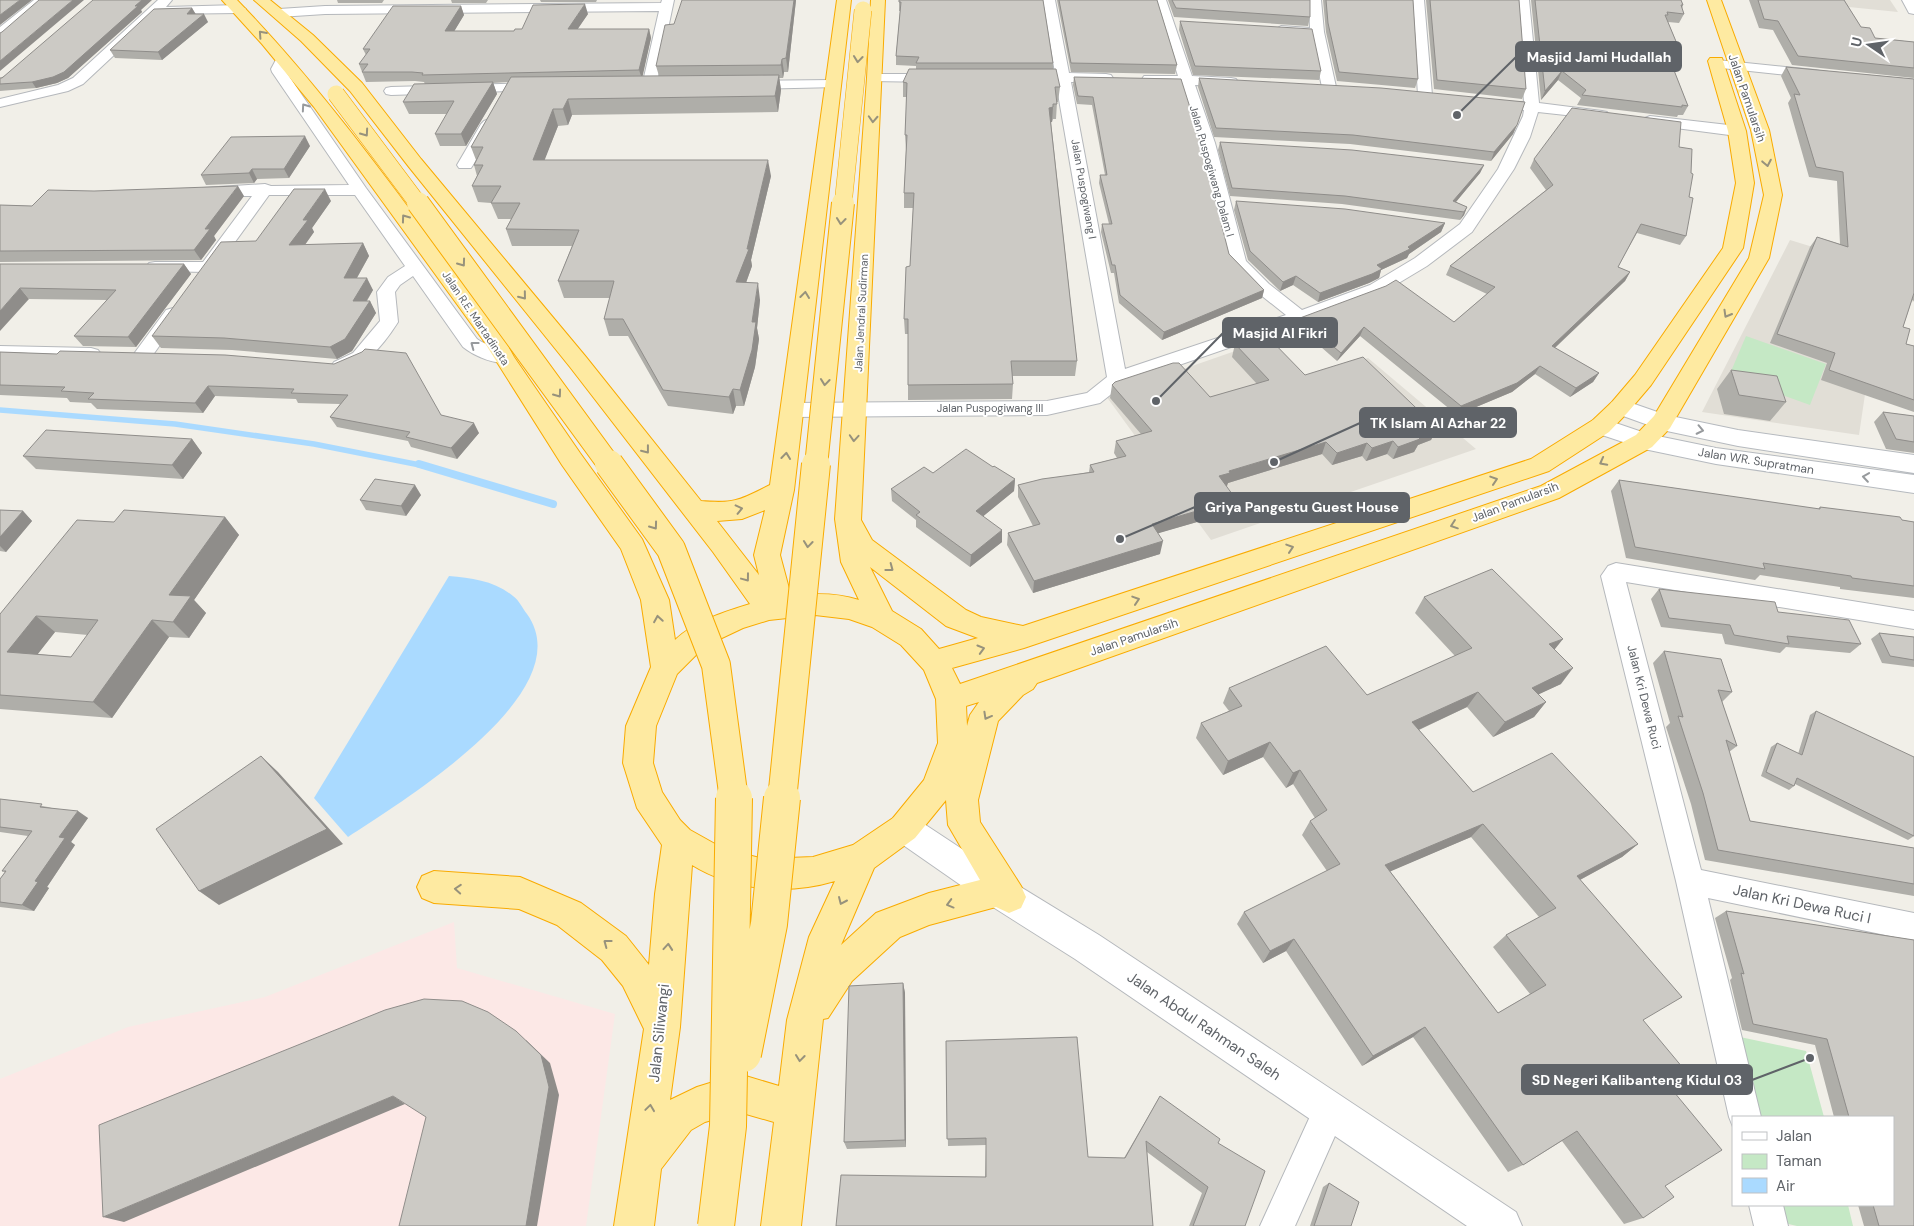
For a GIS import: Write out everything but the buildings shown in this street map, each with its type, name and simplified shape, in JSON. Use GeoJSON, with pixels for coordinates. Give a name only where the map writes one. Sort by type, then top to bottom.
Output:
{"type":"FeatureCollection","features":[{"type":"Feature","properties":{"kind":"highway"},"geometry":{"type":"LineString","coordinates":[[261,0],[279,13],[356,87],[692,509],[774,607]]}},
{"type":"Feature","properties":{"kind":"highway","name":"Jalan Pamularsih"},"geometry":{"type":"LineString","coordinates":[[951,699],[1550,492],[1644,441],[1662,422],[1759,258],[1773,195],[1760,130],[1695,0]]}},
{"type":"Feature","properties":{"kind":"highway","name":"Jalan Pamularsih"},"geometry":{"type":"LineString","coordinates":[[934,662],[1024,637],[1540,465],[1601,426],[1643,380],[1732,248],[1745,183],[1714,0]]}},
{"type":"Feature","properties":{"kind":"highway"},"geometry":{"type":"LineString","coordinates":[[774,607],[767,555],[782,490],[833,84],[862,3]]}},
{"type":"Feature","properties":{"kind":"highway"},"geometry":{"type":"LineString","coordinates":[[716,1226],[728,1126],[769,924],[862,3]]}},
{"type":"Feature","properties":{"kind":"highway","name":"Jalan Jendral Sudirman"},"geometry":{"type":"LineString","coordinates":[[862,3],[875,78],[848,519],[854,562],[882,619]]}},
{"type":"Feature","properties":{"kind":"highway","name":"Jalan R.E. Martadinata"},"geometry":{"type":"LineString","coordinates":[[224,5],[283,59],[320,103],[493,338],[504,358],[571,458],[633,546],[655,600],[665,667]]}},
{"type":"Feature","properties":{"kind":"highway"},"geometry":{"type":"LineString","coordinates":[[334,64],[325,75],[326,80],[443,236],[671,549],[716,665],[735,805],[728,1126]]}},
{"type":"Feature","properties":{"kind":"highway"},"geometry":{"type":"LineString","coordinates":[[571,458],[582,461],[606,457],[616,450],[627,425]]}},
{"type":"Feature","properties":{"kind":"highway"},"geometry":{"type":"LineString","coordinates":[[692,509],[722,512],[742,510],[782,490]]}},
{"type":"Feature","properties":{"kind":"highway"},"geometry":{"type":"LineString","coordinates":[[848,519],[862,547],[956,618],[976,627],[1024,637]]}},
{"type":"Feature","properties":{"kind":"highway"},"geometry":{"type":"LineString","coordinates":[[815,604],[850,608],[882,619],[911,637],[934,662],[951,699],[953,743],[937,788],[904,828],[862,857],[813,872],[764,874],[717,863],[679,840],[669,830],[648,798],[638,762],[641,726],[665,667],[695,638],[734,620],[774,607],[815,604]]}},
{"type":"Feature","properties":{"kind":"highway"},"geometry":{"type":"LineString","coordinates":[[805,1020],[840,969],[888,925],[929,910],[1003,894],[964,825],[962,800],[985,715],[1013,686],[1051,666]]}},
{"type":"Feature","properties":{"kind":"highway","name":"Jalan Siliwangi"},"geometry":{"type":"LineString","coordinates":[[634,1226],[662,1027],[672,894],[679,840]]}},
{"type":"Feature","properties":{"kind":"highway"},"geometry":{"type":"LineString","coordinates":[[781,1226],[805,1020],[826,937],[862,857]]}},
{"type":"Feature","properties":{"kind":"highway"},"geometry":{"type":"LineString","coordinates":[[434,887],[520,893],[569,914],[614,948],[619,954],[635,974],[662,1027]]}},
{"type":"Feature","properties":{"kind":"highway"},"geometry":{"type":"LineString","coordinates":[[643,1161],[678,1117],[697,1106],[739,1093],[794,1109]]}},
{"type":"Feature","properties":{"kind":"main road","name":"Jalan WR. Supratman"},"geometry":{"type":"LineString","coordinates":[[1620,407],[1662,422],[1738,438],[1914,464]]}},
{"type":"Feature","properties":{"kind":"main road","name":"Jalan WR. Supratman"},"geometry":{"type":"LineString","coordinates":[[1601,426],[1644,441],[1716,456],[1914,484]]}},
{"type":"Feature","properties":{"kind":"main road","name":"Jalan Abdul Rahman Saleh"},"geometry":{"type":"LineString","coordinates":[[904,828],[1087,947],[1502,1226]]}},
{"type":"Feature","properties":{"kind":"street"},"geometry":{"type":"LineString","coordinates":[[0,34],[42,0]]}},
{"type":"Feature","properties":{"kind":"street"},"geometry":{"type":"LineString","coordinates":[[0,103],[63,88],[78,81],[166,0]]}},
{"type":"Feature","properties":{"kind":"street","name":"Jalan Puspogiwang I"},"geometry":{"type":"LineString","coordinates":[[1049,0],[1117,379]]}},
{"type":"Feature","properties":{"kind":"street","name":"Jalan Puspogiwang Dalam I"},"geometry":{"type":"LineString","coordinates":[[1160,0],[1207,143],[1238,262],[1263,288],[1300,317]]}},
{"type":"Feature","properties":{"kind":"street"},"geometry":{"type":"LineString","coordinates":[[1315,0],[1317,32],[1329,87]]}},
{"type":"Feature","properties":{"kind":"street"},"geometry":{"type":"LineString","coordinates":[[1418,0],[1424,95]]}},
{"type":"Feature","properties":{"kind":"street","name":"Jalan Puspogiwang III"},"geometry":{"type":"LineString","coordinates":[[791,410],[1048,408],[1093,398],[1117,379],[1300,317],[1376,289],[1421,262],[1466,228],[1506,169],[1522,138],[1532,107],[1523,0]]}},
{"type":"Feature","properties":{"kind":"street"},"geometry":{"type":"LineString","coordinates":[[1908,0],[1914,10]]}},
{"type":"Feature","properties":{"kind":"street"},"geometry":{"type":"LineString","coordinates":[[279,13],[396,5],[667,4],[644,86],[668,86]]}},
{"type":"Feature","properties":{"kind":"street"},"geometry":{"type":"LineString","coordinates":[[155,11],[224,5]]}},
{"type":"Feature","properties":{"kind":"street"},"geometry":{"type":"LineString","coordinates":[[1167,23],[1185,24]]}},
{"type":"Feature","properties":{"kind":"street"},"geometry":{"type":"LineString","coordinates":[[1270,29],[1317,32]]}},
{"type":"Feature","properties":{"kind":"street"},"geometry":{"type":"LineString","coordinates":[[283,59],[278,69],[279,72],[360,190],[470,343],[475,348],[504,358]]}},
{"type":"Feature","properties":{"kind":"street"},"geometry":{"type":"LineString","coordinates":[[1726,65],[1830,76]]}},
{"type":"Feature","properties":{"kind":"street"},"geometry":{"type":"LineString","coordinates":[[1012,77],[1119,78]]}},
{"type":"Feature","properties":{"kind":"street"},"geometry":{"type":"LineString","coordinates":[[875,78],[954,78]]}},
{"type":"Feature","properties":{"kind":"street"},"geometry":{"type":"LineString","coordinates":[[1138,79],[1243,83]]}},
{"type":"Feature","properties":{"kind":"street"},"geometry":{"type":"LineString","coordinates":[[736,86],[833,84]]}},
{"type":"Feature","properties":{"kind":"street"},"geometry":{"type":"LineString","coordinates":[[1310,86],[1346,88]]}},
{"type":"Feature","properties":{"kind":"street"},"geometry":{"type":"LineString","coordinates":[[391,91],[549,87]]}},
{"type":"Feature","properties":{"kind":"street"},"geometry":{"type":"LineString","coordinates":[[465,165],[510,88]]}},
{"type":"Feature","properties":{"kind":"street"},"geometry":{"type":"LineString","coordinates":[[1407,94],[1444,98]]}},
{"type":"Feature","properties":{"kind":"street"},"geometry":{"type":"LineString","coordinates":[[1503,104],[1620,118]]}},
{"type":"Feature","properties":{"kind":"street"},"geometry":{"type":"LineString","coordinates":[[1639,120],[1737,131]]}},
{"type":"Feature","properties":{"kind":"street"},"geometry":{"type":"LineString","coordinates":[[1207,143],[1226,144]]}},
{"type":"Feature","properties":{"kind":"street"},"geometry":{"type":"LineString","coordinates":[[1486,166],[1506,169]]}},
{"type":"Feature","properties":{"kind":"street"},"geometry":{"type":"LineString","coordinates":[[198,191],[265,189],[360,190]]}},
{"type":"Feature","properties":{"kind":"street"},"geometry":{"type":"LineString","coordinates":[[196,283],[265,189]]}},
{"type":"Feature","properties":{"kind":"street"},"geometry":{"type":"LineString","coordinates":[[1223,202],[1241,203]]}},
{"type":"Feature","properties":{"kind":"street"},"geometry":{"type":"LineString","coordinates":[[1447,226],[1466,228]]}},
{"type":"Feature","properties":{"kind":"street"},"geometry":{"type":"LineString","coordinates":[[320,365],[340,367],[360,358],[389,322],[386,292],[394,281],[415,266]]}},
{"type":"Feature","properties":{"kind":"street"},"geometry":{"type":"LineString","coordinates":[[139,267],[208,267]]}},
{"type":"Feature","properties":{"kind":"street"},"geometry":{"type":"LineString","coordinates":[[163,356],[134,355],[184,299]]}},
{"type":"Feature","properties":{"kind":"street"},"geometry":{"type":"LineString","coordinates":[[0,352],[105,354]]}},
{"type":"Feature","properties":{"kind":"street","name":"Jalan Kri Dewa Ruci"},"geometry":{"type":"LineString","coordinates":[[1745,1116],[1690,881],[1614,574],[1621,572],[1914,620]]}},
{"type":"Feature","properties":{"kind":"street","name":"Jalan Kri Dewa Ruci I"},"geometry":{"type":"LineString","coordinates":[[1690,881],[1914,927]]}},
{"type":"Feature","properties":{"kind":"street"},"geometry":{"type":"LineString","coordinates":[[1277,1226],[1330,1112]]}},
{"type":"Feature","properties":{"kind":"street"},"geometry":{"type":"LineString","coordinates":[[1766,1206],[1770,1226]]}},
{"type":"Feature","properties":{"kind":"shaded area"},"geometry":{"type":"Polygon","coordinates":[[[1780,0],[1890,0],[1898,12],[1780,0]]]}},
{"type":"Feature","properties":{"kind":"shaded area"},"geometry":{"type":"Polygon","coordinates":[[[1790,240],[1914,278],[1914,302],[1908,300],[1868,374],[1859,435],[1702,412],[1790,240]]]}},
{"type":"Feature","properties":{"kind":"shaded area"},"geometry":{"type":"Polygon","coordinates":[[[1261,342],[1299,380],[1368,358],[1476,449],[1211,540],[1106,396],[1261,342]]]}},
{"type":"Feature","properties":{"kind":"shaded area"},"geometry":{"type":"Polygon","coordinates":[[[454,922],[457,968],[615,1014],[586,1226],[0,1226],[0,1079],[128,1027],[265,997],[454,922]]]}},
{"type":"Feature","properties":{"kind":"green space"},"geometry":{"type":"Polygon","coordinates":[[[1746,336],[1826,364],[1810,405],[1729,376],[1746,336]]]}},
{"type":"Feature","properties":{"kind":"green space"},"geometry":{"type":"Polygon","coordinates":[[[1740,1037],[1806,1051],[1824,1116],[1759,1116],[1740,1037]]]}},
{"type":"Feature","properties":{"kind":"green space"},"geometry":{"type":"Polygon","coordinates":[[[1780,1206],[1848,1206],[1853,1226],[1797,1226],[1784,1223],[1780,1206]]]}},
{"type":"Feature","properties":{"kind":"water"},"geometry":{"type":"Polygon","coordinates":[[[449,576],[475,579],[491,584],[506,591],[517,600],[527,614],[538,645],[530,677],[509,710],[478,742],[443,772],[348,837],[314,798],[449,576]]]}},
{"type":"Feature","properties":{"kind":"waterway"},"geometry":{"type":"LineString","coordinates":[[0,410],[175,424],[314,444],[425,466]]}},
{"type":"Feature","properties":{"kind":"waterway"},"geometry":{"type":"LineString","coordinates":[[419,464],[553,504]]}},
{"type":"Feature","properties":{"kind":"place","name":"Masjid Jami Hudallah"},"geometry":{"type":"Point","coordinates":[1457,115]}},
{"type":"Feature","properties":{"kind":"place","name":"Masjid Al Fikri"},"geometry":{"type":"Point","coordinates":[1156,401]}},
{"type":"Feature","properties":{"kind":"place","name":"TK Islam Al Azhar 22"},"geometry":{"type":"Point","coordinates":[1274,462]}},
{"type":"Feature","properties":{"kind":"place","name":"Griya Pangestu Guest House"},"geometry":{"type":"Point","coordinates":[1120,539]}},
{"type":"Feature","properties":{"kind":"place","name":"SD Negeri Kalibanteng Kidul 03"},"geometry":{"type":"Point","coordinates":[1810,1058]}}]}
